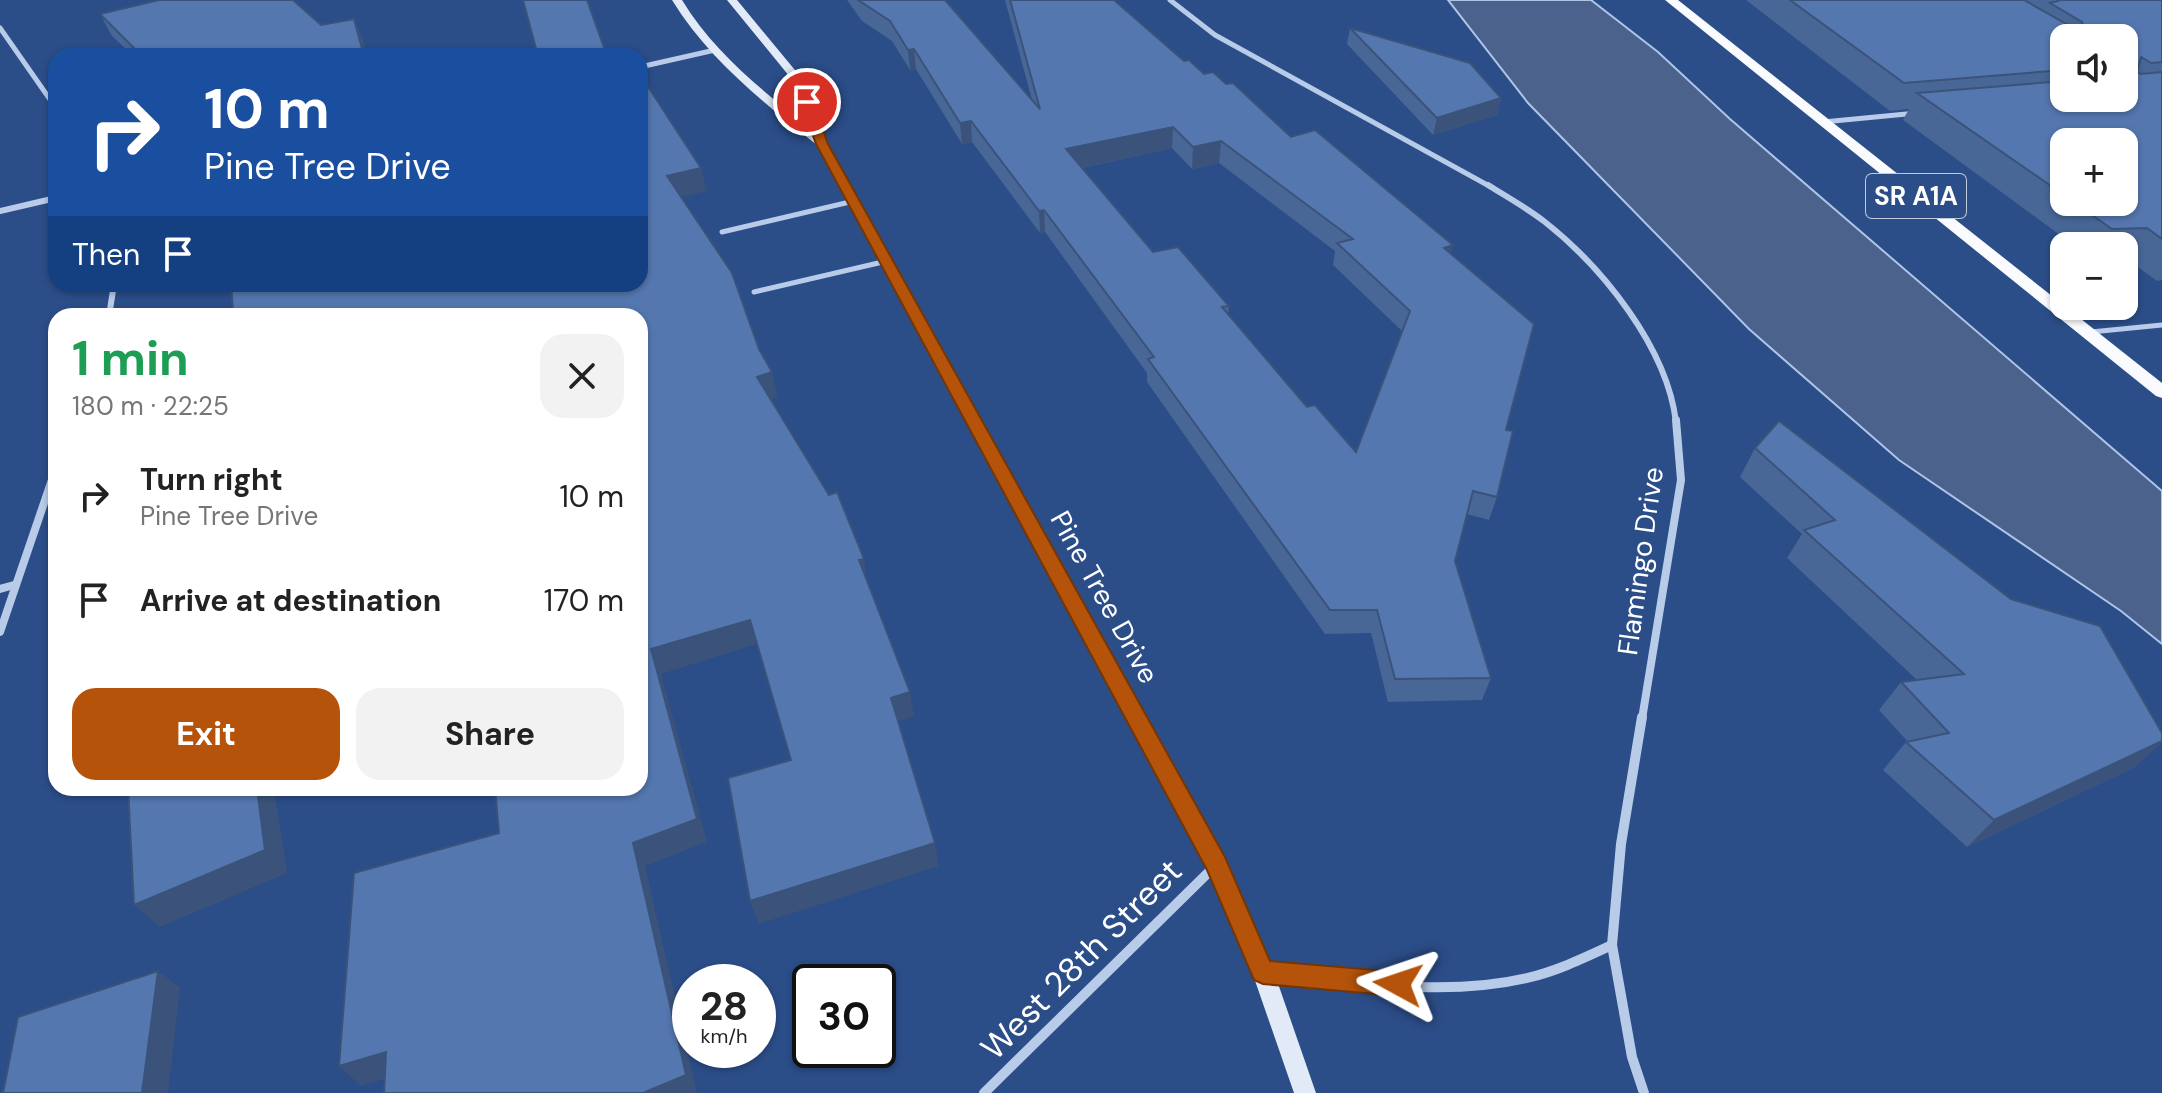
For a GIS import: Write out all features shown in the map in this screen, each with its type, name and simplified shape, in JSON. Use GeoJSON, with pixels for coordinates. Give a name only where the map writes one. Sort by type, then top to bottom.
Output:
{"type":"FeatureCollection","features":[{"type":"Feature","properties":{"kind":"main road","name":"Pine Tree Drive"},"geometry":{"type":"LineString","coordinates":[[677,0],[693,26],[715,50],[822,144]]}},
{"type":"Feature","properties":{"kind":"main road","name":"Pine Tree Drive"},"geometry":{"type":"LineString","coordinates":[[732,0],[799,81],[822,144],[1217,865],[1263,972],[1305,1093]]}},
{"type":"Feature","properties":{"kind":"main road","name":"SR A1A"},"geometry":{"type":"LineString","coordinates":[[1671,0],[2162,392]]}},
{"type":"Feature","properties":{"kind":"street","name":"Flamingo Drive"},"geometry":{"type":"LineString","coordinates":[[1170,0],[1215,35],[1465,170],[1545,222],[1607,283],[1652,345],[1676,417],[1681,480],[1621,844],[1612,945],[1632,1057],[1644,1093]]}},
{"type":"Feature","properties":{"kind":"street"},"geometry":{"type":"LineString","coordinates":[[0,28],[48,97]]}},
{"type":"Feature","properties":{"kind":"street"},"geometry":{"type":"LineString","coordinates":[[648,65],[715,50]]}},
{"type":"Feature","properties":{"kind":"street"},"geometry":{"type":"LineString","coordinates":[[1823,122],[1918,113]]}},
{"type":"Feature","properties":{"kind":"street"},"geometry":{"type":"LineString","coordinates":[[0,211],[48,200]]}},
{"type":"Feature","properties":{"kind":"street"},"geometry":{"type":"LineString","coordinates":[[0,632],[48,490]]}},
{"type":"Feature","properties":{"kind":"street"},"geometry":{"type":"LineString","coordinates":[[0,589],[14,585]]}},
{"type":"Feature","properties":{"kind":"street","name":"West 28th Street"},"geometry":{"type":"LineString","coordinates":[[984,1093],[1217,865]]}},
{"type":"Feature","properties":{"kind":"street"},"geometry":{"type":"LineString","coordinates":[[1263,972],[1430,987],[1501,982],[1561,969],[1612,945]]}},
{"type":"Feature","properties":{"kind":"lane"},"geometry":{"type":"LineString","coordinates":[[722,232],[854,201]]}},
{"type":"Feature","properties":{"kind":"lane"},"geometry":{"type":"LineString","coordinates":[[754,292],[887,261]]}},
{"type":"Feature","properties":{"kind":"lane"},"geometry":{"type":"LineString","coordinates":[[2087,332],[2162,325]]}},
{"type":"Feature","properties":{"kind":"water"},"geometry":{"type":"Polygon","coordinates":[[[1448,0],[1591,0],[1658,52],[1730,119],[2162,491],[2162,644],[2121,611],[1899,460],[1749,329],[1528,103],[1448,0]]]}},
{"type":"Feature","properties":{"kind":"building"},"geometry":{"type":"Polygon","coordinates":[[[159,0],[293,0],[321,25],[354,19],[362,48],[134,48],[100,14],[159,0]]]}},
{"type":"Feature","properties":{"kind":"building"},"geometry":{"type":"Polygon","coordinates":[[[523,0],[587,0],[604,48],[536,48],[523,0]]]}},
{"type":"Feature","properties":{"kind":"building"},"geometry":{"type":"Polygon","coordinates":[[[858,0],[945,0],[1040,109],[1010,0],[1114,0],[1184,61],[1189,60],[1204,74],[1213,72],[1226,84],[1233,83],[1291,137],[1315,130],[1453,245],[1444,248],[1534,324],[1506,430],[1513,431],[1497,497],[1473,491],[1455,561],[1491,678],[1395,679],[1377,610],[1330,610],[1148,359],[1154,357],[1044,210],[1039,211],[971,121],[960,123],[914,49],[908,50],[890,21],[858,0]],[[1173,127],[1066,149],[1153,252],[1178,247],[1229,306],[1222,307],[1307,407],[1315,405],[1356,452],[1410,311],[1337,243],[1353,239],[1221,141],[1193,147],[1173,127]]]}},
{"type":"Feature","properties":{"kind":"building"},"geometry":{"type":"Polygon","coordinates":[[[1790,0],[2024,0],[2066,24],[2050,24],[2050,71],[1904,83],[1790,0]]]}},
{"type":"Feature","properties":{"kind":"building"},"geometry":{"type":"Polygon","coordinates":[[[2057,0],[2162,0],[2162,62],[2151,63],[2141,57],[2138,68],[2138,24],[2083,24],[2050,3],[2057,0]]]}},
{"type":"Feature","properties":{"kind":"building"},"geometry":{"type":"Polygon","coordinates":[[[1350,28],[1470,63],[1501,98],[1437,118],[1350,28]]]}},
{"type":"Feature","properties":{"kind":"building"},"geometry":{"type":"Polygon","coordinates":[[[2138,72],[2162,72],[2162,239],[2147,228],[2112,229],[2093,216],[2138,216],[2138,128],[2050,128],[2050,185],[1917,93],[2050,82],[2050,112],[2138,112],[2138,72]]]}},
{"type":"Feature","properties":{"kind":"building"},"geometry":{"type":"Polygon","coordinates":[[[648,87],[701,168],[667,176],[732,273],[759,349],[772,372],[757,377],[829,495],[837,492],[864,559],[859,560],[910,692],[891,698],[935,843],[750,901],[728,778],[791,760],[750,620],[651,649],[697,819],[633,843],[672,1014],[672,1068],[684,1068],[686,1075],[643,1093],[384,1093],[386,1052],[339,1066],[354,873],[499,833],[496,796],[648,796],[648,308],[233,308],[232,292],[648,292],[648,87]]]}},
{"type":"Feature","properties":{"kind":"building"},"geometry":{"type":"Polygon","coordinates":[[[1779,421],[2011,599],[2100,626],[2162,733],[2162,741],[1994,820],[1906,742],[1949,733],[1901,682],[1964,674],[1804,530],[1835,520],[1755,448],[1779,421]]]}},
{"type":"Feature","properties":{"kind":"building"},"geometry":{"type":"Polygon","coordinates":[[[128,796],[258,796],[265,850],[134,905],[128,796]]]}},
{"type":"Feature","properties":{"kind":"building"},"geometry":{"type":"Polygon","coordinates":[[[158,971],[142,1093],[3,1093],[18,1017],[158,971]]]}},
{"type":"Feature","properties":{"kind":"route"},"geometry":{"type":"LineString","coordinates":[[807,102],[822,144],[1217,865],[1263,972],[1398,984]]}}]}
